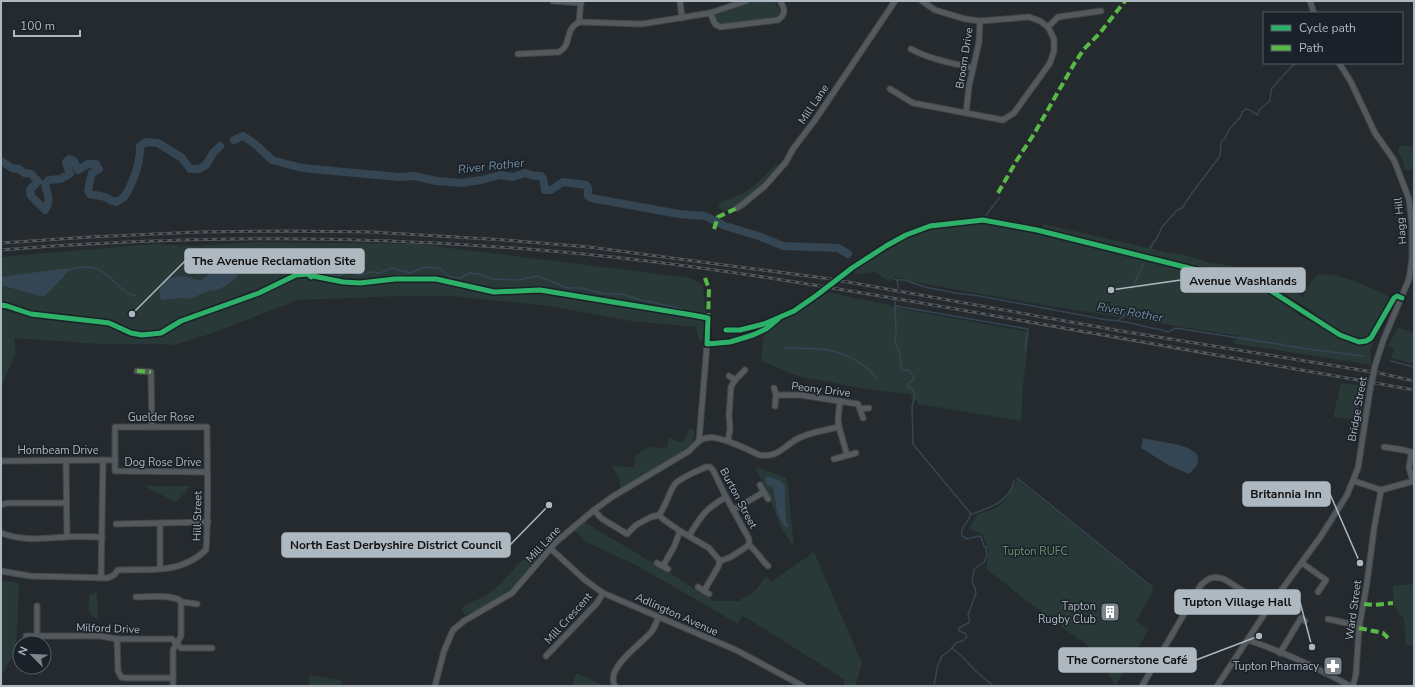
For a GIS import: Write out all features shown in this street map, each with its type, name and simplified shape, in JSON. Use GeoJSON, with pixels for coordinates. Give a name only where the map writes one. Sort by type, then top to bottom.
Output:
{"type":"FeatureCollection","features":[{"type":"Feature","properties":{"kind":"street"},"geometry":{"type":"LineString","coordinates":[[553,1],[581,2],[580,22]]}},
{"type":"Feature","properties":{"kind":"street"},"geometry":{"type":"LineString","coordinates":[[680,1],[682,18]]}},
{"type":"Feature","properties":{"kind":"street"},"geometry":{"type":"LineString","coordinates":[[518,54],[559,52],[564,49],[570,31],[574,25],[580,22],[642,24],[710,13],[746,1]]}},
{"type":"Feature","properties":{"kind":"street"},"geometry":{"type":"LineString","coordinates":[[710,13],[715,24],[720,27],[778,20],[784,15],[785,11],[780,1]]}},
{"type":"Feature","properties":{"kind":"street","name":"Mill Lane"},"geometry":{"type":"LineString","coordinates":[[737,208],[765,186],[786,162],[793,149],[895,1]]}},
{"type":"Feature","properties":{"kind":"street","name":"Broom Drive"},"geometry":{"type":"LineString","coordinates":[[922,1],[940,12],[965,19],[980,21],[978,42],[969,86],[966,112]]}},
{"type":"Feature","properties":{"kind":"street"},"geometry":{"type":"LineString","coordinates":[[1310,1],[1314,12]]}},
{"type":"Feature","properties":{"kind":"street"},"geometry":{"type":"LineString","coordinates":[[1048,27],[1058,17],[1094,14],[1102,11]]}},
{"type":"Feature","properties":{"kind":"street"},"geometry":{"type":"LineString","coordinates":[[890,89],[913,103],[1003,120],[1014,113],[1050,63],[1054,51],[1054,39],[1048,27],[1034,18],[1024,16],[1001,20],[980,21]]}},
{"type":"Feature","properties":{"kind":"street"},"geometry":{"type":"LineString","coordinates":[[911,49],[934,58],[973,68]]}},
{"type":"Feature","properties":{"kind":"street","name":"Hagg Hill"},"geometry":{"type":"LineString","coordinates":[[1340,64],[1351,82],[1375,133],[1394,160],[1409,199],[1413,241],[1409,279],[1383,341]]}},
{"type":"Feature","properties":{"kind":"street","name":"Bridge Street"},"geometry":{"type":"LineString","coordinates":[[1217,686],[1269,608],[1331,521],[1354,481],[1358,468],[1370,390],[1375,366],[1383,341]]}},
{"type":"Feature","properties":{"kind":"street"},"geometry":{"type":"LineString","coordinates":[[699,441],[707,344]]}},
{"type":"Feature","properties":{"kind":"street"},"geometry":{"type":"LineString","coordinates":[[728,442],[730,429],[729,400],[731,387],[735,380],[745,370]]}},
{"type":"Feature","properties":{"kind":"street"},"geometry":{"type":"LineString","coordinates":[[137,371],[151,372],[152,427]]}},
{"type":"Feature","properties":{"kind":"street"},"geometry":{"type":"LineString","coordinates":[[729,376],[735,380]]}},
{"type":"Feature","properties":{"kind":"street","name":"Peony Drive"},"geometry":{"type":"LineString","coordinates":[[774,388],[776,395],[775,406]]}},
{"type":"Feature","properties":{"kind":"street","name":"Peony Drive"},"geometry":{"type":"LineString","coordinates":[[776,395],[800,395],[858,404],[863,418]]}},
{"type":"Feature","properties":{"kind":"street"},"geometry":{"type":"LineString","coordinates":[[840,401],[838,419],[839,427],[847,455]]}},
{"type":"Feature","properties":{"kind":"street","name":"Peony Drive"},"geometry":{"type":"LineString","coordinates":[[860,409],[869,408]]}},
{"type":"Feature","properties":{"kind":"street","name":"Guelder Rose"},"geometry":{"type":"LineString","coordinates":[[115,427],[207,427]]}},
{"type":"Feature","properties":{"kind":"street","name":"Dog Rose Drive"},"geometry":{"type":"LineString","coordinates":[[115,427],[115,472],[208,472]]}},
{"type":"Feature","properties":{"kind":"street","name":"Hill Street"},"geometry":{"type":"LineString","coordinates":[[1,571],[30,576],[108,578],[114,575],[118,570],[160,569],[174,567],[194,560],[206,550],[208,522],[207,427]]}},
{"type":"Feature","properties":{"kind":"street"},"geometry":{"type":"LineString","coordinates":[[699,441],[710,437],[728,442],[759,455],[773,455],[799,438],[839,427]]}},
{"type":"Feature","properties":{"kind":"street","name":"Mill Lane"},"geometry":{"type":"LineString","coordinates":[[435,686],[444,651],[453,630],[464,621],[512,593],[551,549],[574,526],[594,510],[612,497],[689,451],[699,441]]}},
{"type":"Feature","properties":{"kind":"street"},"geometry":{"type":"LineString","coordinates":[[1354,481],[1381,490],[1414,481],[1409,468],[1411,452],[1384,447]]}},
{"type":"Feature","properties":{"kind":"street"},"geometry":{"type":"LineString","coordinates":[[834,459],[856,453]]}},
{"type":"Feature","properties":{"kind":"street"},"geometry":{"type":"LineString","coordinates":[[66,460],[67,536]]}},
{"type":"Feature","properties":{"kind":"street"},"geometry":{"type":"LineString","coordinates":[[102,460],[102,578]]}},
{"type":"Feature","properties":{"kind":"street","name":"Hornbeam Drive"},"geometry":{"type":"LineString","coordinates":[[1,461],[115,460]]}},
{"type":"Feature","properties":{"kind":"street","name":"Burton Street"},"geometry":{"type":"LineString","coordinates":[[659,515],[678,481],[706,467],[710,467],[750,539],[749,545],[768,566]]}},
{"type":"Feature","properties":{"kind":"street"},"geometry":{"type":"LineString","coordinates":[[760,485],[768,499]]}},
{"type":"Feature","properties":{"kind":"street","name":"Ward Street"},"geometry":{"type":"LineString","coordinates":[[1353,686],[1356,674],[1360,626],[1381,490]]}},
{"type":"Feature","properties":{"kind":"street"},"geometry":{"type":"LineString","coordinates":[[733,510],[764,492]]}},
{"type":"Feature","properties":{"kind":"street"},"geometry":{"type":"LineString","coordinates":[[689,536],[707,509],[726,497]]}},
{"type":"Feature","properties":{"kind":"street"},"geometry":{"type":"LineString","coordinates":[[1,505],[66,503]]}},
{"type":"Feature","properties":{"kind":"street"},"geometry":{"type":"LineString","coordinates":[[594,510],[600,518],[627,534],[636,525],[651,517],[659,515],[680,531],[709,548],[720,561]]}},
{"type":"Feature","properties":{"kind":"street"},"geometry":{"type":"LineString","coordinates":[[116,524],[208,522]]}},
{"type":"Feature","properties":{"kind":"street"},"geometry":{"type":"LineString","coordinates":[[160,523],[160,569]]}},
{"type":"Feature","properties":{"kind":"street"},"geometry":{"type":"LineString","coordinates":[[663,566],[674,547],[680,531]]}},
{"type":"Feature","properties":{"kind":"street"},"geometry":{"type":"LineString","coordinates":[[1,533],[30,539],[49,539],[67,536],[102,537]]}},
{"type":"Feature","properties":{"kind":"street"},"geometry":{"type":"LineString","coordinates":[[720,561],[731,557],[749,545]]}},
{"type":"Feature","properties":{"kind":"street","name":"Adlington Avenue"},"geometry":{"type":"LineString","coordinates":[[551,549],[584,580],[603,593],[736,650],[803,686]]}},
{"type":"Feature","properties":{"kind":"street"},"geometry":{"type":"LineString","coordinates":[[704,591],[720,561]]}},
{"type":"Feature","properties":{"kind":"street"},"geometry":{"type":"LineString","coordinates":[[1302,562],[1326,580],[1318,592]]}},
{"type":"Feature","properties":{"kind":"street"},"geometry":{"type":"LineString","coordinates":[[657,563],[668,569]]}},
{"type":"Feature","properties":{"kind":"street"},"geometry":{"type":"LineString","coordinates":[[1142,686],[1201,585],[1207,578],[1216,576],[1224,579],[1269,608]]}},
{"type":"Feature","properties":{"kind":"street"},"geometry":{"type":"LineString","coordinates":[[698,587],[710,594]]}},
{"type":"Feature","properties":{"kind":"street","name":"Mill Crescent"},"geometry":{"type":"LineString","coordinates":[[546,656],[597,603],[603,593]]}},
{"type":"Feature","properties":{"kind":"street"},"geometry":{"type":"LineString","coordinates":[[136,597],[162,597],[197,604]]}},
{"type":"Feature","properties":{"kind":"street"},"geometry":{"type":"LineString","coordinates":[[173,686],[172,650],[181,636],[182,602]]}},
{"type":"Feature","properties":{"kind":"street"},"geometry":{"type":"LineString","coordinates":[[37,606],[37,635]]}},
{"type":"Feature","properties":{"kind":"street"},"geometry":{"type":"LineString","coordinates":[[615,686],[615,675],[618,666],[624,658],[651,632],[658,617]]}},
{"type":"Feature","properties":{"kind":"street"},"geometry":{"type":"LineString","coordinates":[[1328,619],[1360,626]]}},
{"type":"Feature","properties":{"kind":"street"},"geometry":{"type":"LineString","coordinates":[[1280,652],[1303,620]]}},
{"type":"Feature","properties":{"kind":"street","name":"Milford Drive"},"geometry":{"type":"LineString","coordinates":[[52,636],[100,636],[117,639],[172,639],[181,648],[212,648]]}},
{"type":"Feature","properties":{"kind":"street"},"geometry":{"type":"LineString","coordinates":[[117,639],[118,671],[121,677],[173,678]]}},
{"type":"Feature","properties":{"kind":"street"},"geometry":{"type":"LineString","coordinates":[[1248,640],[1280,652],[1350,686]]}},
{"type":"Feature","properties":{"kind":"green space"},"geometry":{"type":"Polygon","coordinates":[[[750,1],[774,1],[780,11],[779,16],[774,19],[724,24],[719,23],[714,18],[718,13],[750,1]]]}},
{"type":"Feature","properties":{"kind":"green space"},"geometry":{"type":"Polygon","coordinates":[[[1399,146],[1414,146],[1414,163],[1411,170],[1405,170],[1403,161],[1398,152],[1399,146]]]}},
{"type":"Feature","properties":{"kind":"green space"},"geometry":{"type":"Polygon","coordinates":[[[776,164],[780,167],[762,186],[740,205],[724,211],[718,207],[722,201],[738,196],[752,187],[776,164]]]}},
{"type":"Feature","properties":{"kind":"green space"},"geometry":{"type":"Polygon","coordinates":[[[983,223],[1042,233],[1043,224],[1170,253],[1185,255],[1207,262],[1231,266],[1292,290],[1303,297],[1312,280],[1317,276],[1324,274],[1354,281],[1391,298],[1395,292],[1398,293],[1370,349],[1371,365],[1232,343],[1239,336],[1026,302],[894,277],[890,282],[875,272],[855,274],[853,270],[880,250],[885,251],[890,248],[892,244],[921,232],[949,226],[983,223]],[[1262,282],[1260,288],[1272,293],[1299,310],[1297,315],[1322,326],[1325,320],[1279,290],[1262,282]]]}},
{"type":"Feature","properties":{"kind":"green space"},"geometry":{"type":"Polygon","coordinates":[[[257,242],[417,244],[691,278],[703,285],[706,317],[705,341],[699,341],[696,327],[631,321],[549,306],[451,296],[401,296],[298,300],[213,333],[175,345],[98,344],[14,338],[16,353],[1,387],[1,257],[153,244],[193,246],[257,242]]]}},
{"type":"Feature","properties":{"kind":"green space"},"geometry":{"type":"Polygon","coordinates":[[[829,292],[903,309],[1029,332],[1021,421],[918,404],[918,401],[911,398],[911,394],[872,390],[802,377],[789,373],[761,360],[764,332],[829,292]]]}},
{"type":"Feature","properties":{"kind":"green space"},"geometry":{"type":"Polygon","coordinates":[[[1398,327],[1414,333],[1414,364],[1391,358],[1394,348],[1388,346],[1398,327]]]}},
{"type":"Feature","properties":{"kind":"green space"},"geometry":{"type":"Polygon","coordinates":[[[1341,383],[1366,386],[1362,420],[1333,417],[1341,383]]]}},
{"type":"Feature","properties":{"kind":"green space"},"geometry":{"type":"Polygon","coordinates":[[[690,428],[694,431],[695,436],[689,446],[620,490],[620,481],[612,466],[634,467],[636,455],[648,447],[667,447],[669,438],[682,443],[690,428]]]}},
{"type":"Feature","properties":{"kind":"green space"},"geometry":{"type":"Polygon","coordinates":[[[755,467],[787,479],[794,547],[781,528],[770,499],[755,467]],[[785,486],[773,487],[777,513],[789,527],[786,521],[785,486]]]}},
{"type":"Feature","properties":{"kind":"green space","name":"Tupton RUFC"},"geometry":{"type":"Polygon","coordinates":[[[1017,480],[1154,590],[1136,621],[1149,629],[1115,686],[1102,659],[1096,651],[1057,624],[986,569],[989,551],[983,535],[969,528],[977,515],[993,509],[1003,503],[1017,480]]]}},
{"type":"Feature","properties":{"kind":"green space"},"geometry":{"type":"Polygon","coordinates":[[[144,486],[191,486],[176,502],[144,486]]]}},
{"type":"Feature","properties":{"kind":"green space"},"geometry":{"type":"Polygon","coordinates":[[[584,522],[673,575],[713,601],[739,601],[756,590],[766,576],[771,582],[814,552],[862,663],[856,684],[857,686],[844,686],[844,679],[742,615],[738,624],[636,565],[586,542],[574,530],[584,522]]]}},
{"type":"Feature","properties":{"kind":"green space"},"geometry":{"type":"Polygon","coordinates":[[[555,538],[515,585],[494,602],[465,615],[461,609],[471,602],[488,594],[497,587],[529,554],[555,538]]]}},
{"type":"Feature","properties":{"kind":"green space"},"geometry":{"type":"Polygon","coordinates":[[[1,580],[19,583],[17,635],[12,635],[12,658],[1,676],[1,580]]]}},
{"type":"Feature","properties":{"kind":"green space"},"geometry":{"type":"Polygon","coordinates":[[[1414,584],[1414,646],[1406,645],[1404,618],[1395,607],[1393,600],[1393,586],[1414,584]]]}},
{"type":"Feature","properties":{"kind":"green space"},"geometry":{"type":"Polygon","coordinates":[[[97,592],[98,618],[95,618],[89,612],[89,595],[97,592]]]}},
{"type":"Feature","properties":{"kind":"green space"},"geometry":{"type":"Polygon","coordinates":[[[577,673],[604,686],[571,686],[577,673]]]}},
{"type":"Feature","properties":{"kind":"green space"},"geometry":{"type":"Polygon","coordinates":[[[309,675],[340,680],[342,686],[309,686],[309,675]]]}},
{"type":"Feature","properties":{"kind":"water"},"geometry":{"type":"Polygon","coordinates":[[[227,264],[233,268],[237,277],[225,286],[217,290],[208,291],[190,299],[182,298],[161,300],[159,291],[163,283],[169,278],[184,276],[196,280],[202,280],[216,267],[227,264]]]}},
{"type":"Feature","properties":{"kind":"water"},"geometry":{"type":"Polygon","coordinates":[[[67,268],[68,272],[45,296],[40,296],[1,285],[1,277],[67,268]]]}},
{"type":"Feature","properties":{"kind":"water"},"geometry":{"type":"Polygon","coordinates":[[[1143,438],[1185,447],[1193,451],[1198,457],[1197,464],[1189,474],[1170,466],[1141,448],[1143,438]]]}},
{"type":"Feature","properties":{"kind":"water"},"geometry":{"type":"Polygon","coordinates":[[[767,476],[781,481],[785,486],[786,521],[789,527],[785,527],[777,513],[773,487],[766,484],[765,478],[767,476]]]}},
{"type":"Feature","properties":{"kind":"waterway"},"geometry":{"type":"LineString","coordinates":[[1150,248],[1162,227],[1177,210],[1182,208],[1220,156],[1221,142],[1241,116],[1242,112],[1246,109],[1257,115],[1260,109],[1270,101],[1271,90],[1273,87],[1295,64]]}},
{"type":"Feature","properties":{"kind":"waterway","name":"River Rother"},"geometry":{"type":"LineString","coordinates":[[234,140],[243,136],[255,144],[272,160],[302,168],[399,177],[414,176],[436,181],[462,183],[500,175],[513,177],[525,173],[534,176],[541,176],[543,178],[545,190],[551,190],[563,182],[586,185],[588,188],[588,196],[591,198],[679,214],[705,216],[725,226],[759,236],[783,246],[838,248],[848,254]]}},
{"type":"Feature","properties":{"kind":"waterway","name":"River Rother"},"geometry":{"type":"LineString","coordinates":[[1,161],[12,168],[31,174],[38,181],[30,190],[31,196],[45,210],[49,200],[45,184],[49,180],[60,179],[70,174],[66,162],[69,159],[74,161],[78,170],[88,164],[96,164],[99,169],[92,173],[88,190],[90,194],[103,196],[116,202],[124,197],[130,186],[138,165],[140,146],[146,142],[158,143],[182,158],[190,169],[199,169],[206,165],[213,153],[220,146]]}},
{"type":"Feature","properties":{"kind":"waterway"},"geometry":{"type":"LineString","coordinates":[[986,215],[1000,197]]}},
{"type":"Feature","properties":{"kind":"waterway"},"geometry":{"type":"LineString","coordinates":[[237,274],[249,269],[265,272],[274,271],[284,265],[295,262],[322,274],[338,276],[349,271],[360,275],[371,272],[380,273],[392,268],[410,273],[424,267],[439,268],[450,277],[460,278],[470,273],[479,274],[492,279],[518,280],[538,276],[567,288],[581,288],[605,294],[623,294],[641,300],[682,309]]}},
{"type":"Feature","properties":{"kind":"waterway"},"geometry":{"type":"LineString","coordinates":[[1131,291],[1144,263]]}},
{"type":"Feature","properties":{"kind":"waterway"},"geometry":{"type":"LineString","coordinates":[[68,270],[84,267],[95,268],[106,274],[126,292],[135,296]]}},
{"type":"Feature","properties":{"kind":"waterway","name":"River Rother"},"geometry":{"type":"LineString","coordinates":[[894,279],[905,280],[925,287],[955,293],[980,296],[1119,321],[1168,332],[1176,328],[1363,356]]}},
{"type":"Feature","properties":{"kind":"waterway"},"geometry":{"type":"LineString","coordinates":[[897,280],[898,288]]}},
{"type":"Feature","properties":{"kind":"waterway"},"geometry":{"type":"LineString","coordinates":[[895,301],[895,343],[900,353],[900,368],[910,371],[914,378],[913,381],[908,383],[907,386],[911,388],[915,394],[912,407],[913,444],[971,514],[962,530],[962,536],[967,539],[979,536],[981,537],[984,546],[986,547],[987,555],[984,562],[974,569],[972,582],[976,593],[968,615],[970,622],[959,628],[959,631],[965,633],[967,637],[956,643],[941,657],[937,667],[934,686]]}},
{"type":"Feature","properties":{"kind":"waterway"},"geometry":{"type":"LineString","coordinates":[[896,306],[1028,329],[1025,350]]}},
{"type":"Feature","properties":{"kind":"waterway"},"geometry":{"type":"LineString","coordinates":[[1119,320],[1128,312]]}},
{"type":"Feature","properties":{"kind":"waterway"},"geometry":{"type":"LineString","coordinates":[[785,348],[815,349],[833,351],[842,354],[863,365],[877,380]]}},
{"type":"Feature","properties":{"kind":"waterway","name":"River Rother"},"geometry":{"type":"LineString","coordinates":[[1391,361],[1414,367]]}},
{"type":"Feature","properties":{"kind":"waterway"},"geometry":{"type":"LineString","coordinates":[[1017,478],[1152,587]]}},
{"type":"Feature","properties":{"kind":"waterway"},"geometry":{"type":"LineString","coordinates":[[972,514],[998,503],[1008,494],[1014,481]]}},
{"type":"Feature","properties":{"kind":"waterway"},"geometry":{"type":"LineString","coordinates":[[952,648],[993,686]]}},
{"type":"Feature","properties":{"kind":"railway"},"geometry":{"type":"LineString","coordinates":[[1,243],[198,232],[286,231],[372,232],[589,247],[831,279],[1121,331],[1379,373],[1414,381]]}},
{"type":"Feature","properties":{"kind":"railway"},"geometry":{"type":"LineString","coordinates":[[1,250],[144,241],[287,239],[430,243],[573,253],[717,270],[813,285],[1414,390]]}},
{"type":"Feature","properties":{"kind":"marked path"},"geometry":{"type":"LineString","coordinates":[[998,193],[1074,64],[1084,49],[1099,34],[1125,1]]}},
{"type":"Feature","properties":{"kind":"marked path"},"geometry":{"type":"LineString","coordinates":[[714,229],[718,217],[737,208]]}},
{"type":"Feature","properties":{"kind":"marked path"},"geometry":{"type":"LineString","coordinates":[[705,278],[709,289],[708,321]]}},
{"type":"Feature","properties":{"kind":"marked path"},"geometry":{"type":"LineString","coordinates":[[137,371],[151,372]]}},
{"type":"Feature","properties":{"kind":"marked path"},"geometry":{"type":"LineString","coordinates":[[1364,604],[1374,605],[1393,603]]}},
{"type":"Feature","properties":{"kind":"marked path"},"geometry":{"type":"LineString","coordinates":[[1359,628],[1383,633],[1388,638]]}},
{"type":"Feature","properties":{"kind":"cycle path"},"geometry":{"type":"LineString","coordinates":[[726,330],[740,330],[764,324],[794,311],[852,268],[906,235],[930,226],[983,220],[1037,230],[1265,287],[1340,335],[1359,342],[1366,341],[1371,338],[1394,298],[1397,296],[1402,298]]}},
{"type":"Feature","properties":{"kind":"cycle path"},"geometry":{"type":"LineString","coordinates":[[1,305],[31,314],[109,323],[131,333],[142,335],[161,333],[181,321],[259,293],[296,275],[308,274],[311,277],[313,276],[343,282],[360,283],[395,279],[436,279],[494,292],[540,290],[692,315],[708,318],[707,344],[730,342],[753,335],[766,329],[778,319]]}},
{"type":"Feature","properties":{"kind":"place","name":"Avenue Washlands"},"geometry":{"type":"Point","coordinates":[1111,290]}},
{"type":"Feature","properties":{"kind":"place","name":"The Avenue Reclamation Site"},"geometry":{"type":"Point","coordinates":[132,314]}},
{"type":"Feature","properties":{"kind":"place","name":"North East Derbyshire District Council"},"geometry":{"type":"Point","coordinates":[549,505]}},
{"type":"Feature","properties":{"kind":"place","name":"Britannia Inn"},"geometry":{"type":"Point","coordinates":[1360,563]}},
{"type":"Feature","properties":{"kind":"place","name":"Tapton Rugby Club"},"geometry":{"type":"Point","coordinates":[1110,612]}},
{"type":"Feature","properties":{"kind":"place","name":"The Cornerstone Café"},"geometry":{"type":"Point","coordinates":[1259,636]}},
{"type":"Feature","properties":{"kind":"place","name":"Tupton Village Hall"},"geometry":{"type":"Point","coordinates":[1312,647]}},
{"type":"Feature","properties":{"kind":"place","name":"Tupton Pharmacy"},"geometry":{"type":"Point","coordinates":[1333,666]}}]}
